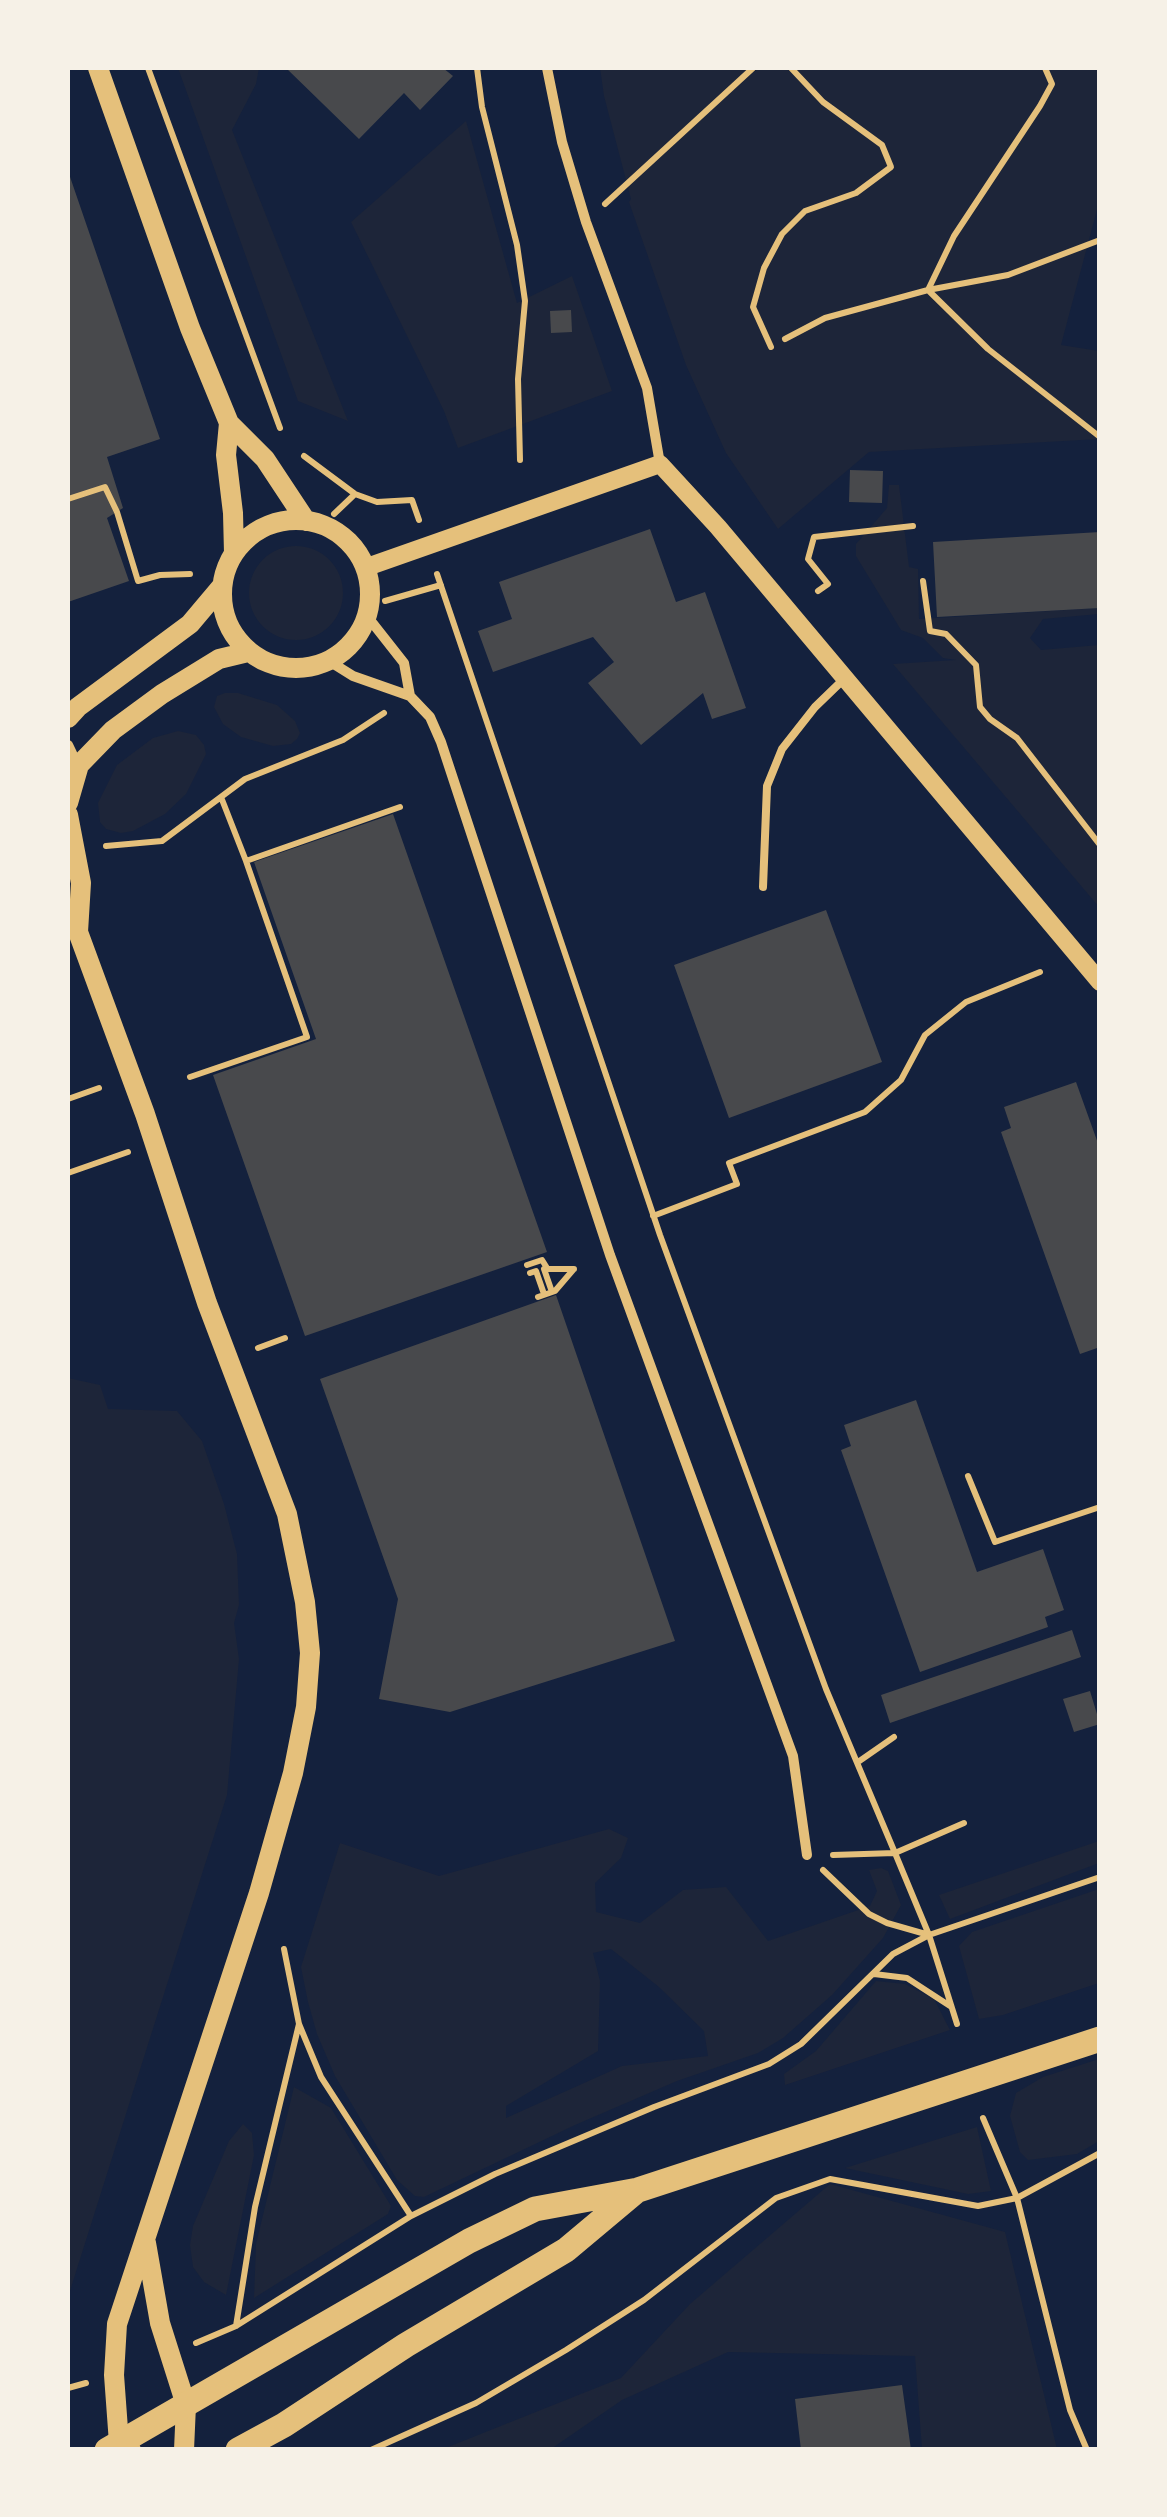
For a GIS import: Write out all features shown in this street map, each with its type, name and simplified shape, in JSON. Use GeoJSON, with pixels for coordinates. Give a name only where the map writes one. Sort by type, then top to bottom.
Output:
{"type":"FeatureCollection","features":[{"type":"Feature","properties":{"kind":"main road"},"geometry":{"type":"LineString","coordinates":[[98,68],[190,328],[229,423],[265,459],[306,521]]}},
{"type":"Feature","properties":{"kind":"main road"},"geometry":{"type":"LineString","coordinates":[[229,423],[226,455],[234,514],[234,553],[222,586],[222,607],[232,634],[248,652],[270,664],[297,669],[343,653],[358,635],[369,610],[366,567],[342,535],[322,524],[285,521],[258,530],[234,553]]}},
{"type":"Feature","properties":{"kind":"main road"},"geometry":{"type":"LineString","coordinates":[[68,718],[190,624],[222,586]]}},
{"type":"Feature","properties":{"kind":"main road"},"geometry":{"type":"LineString","coordinates":[[68,803],[73,767],[103,738],[162,694],[219,659],[248,652]]}},
{"type":"Feature","properties":{"kind":"main road"},"geometry":{"type":"LineString","coordinates":[[68,815],[81,883],[72,924],[154,1142],[207,1304],[287,1514],[305,1602],[310,1653],[306,1707],[294,1773],[259,1893],[117,2324],[113,2346],[119,2447],[469,2242],[535,2209],[638,2190],[1100,2039]]}},
{"type":"Feature","properties":{"kind":"main road"},"geometry":{"type":"LineString","coordinates":[[238,2450],[566,2250],[638,2190]]}},
{"type":"Feature","properties":{"kind":"main road"},"geometry":{"type":"LineString","coordinates":[[145,2236],[160,2323],[186,2405],[184,2450]]}},
{"type":"Feature","properties":{"kind":"street"},"geometry":{"type":"LineString","coordinates":[[546,68],[562,142],[586,222],[648,388],[660,464],[718,527],[1100,982]]}},
{"type":"Feature","properties":{"kind":"street"},"geometry":{"type":"LineString","coordinates":[[366,567],[660,464]]}},
{"type":"Feature","properties":{"kind":"street"},"geometry":{"type":"LineString","coordinates":[[369,610],[404,664],[410,696]]}},
{"type":"Feature","properties":{"kind":"street"},"geometry":{"type":"LineString","coordinates":[[328,661],[352,676],[410,696],[430,717],[441,742],[610,1255],[794,1756],[807,1855]]}},
{"type":"Feature","properties":{"kind":"street"},"geometry":{"type":"LineString","coordinates":[[68,745],[73,767]]}},
{"type":"Feature","properties":{"kind":"lane"},"geometry":{"type":"LineString","coordinates":[[763,887],[766,786],[782,749],[815,707],[845,678]]}},
{"type":"Feature","properties":{"kind":"path"},"geometry":{"type":"LineString","coordinates":[[148,68],[283,434]]}},
{"type":"Feature","properties":{"kind":"path"},"geometry":{"type":"LineString","coordinates":[[477,68],[482,107],[517,245],[524,302],[518,378],[520,460]]}},
{"type":"Feature","properties":{"kind":"path"},"geometry":{"type":"LineString","coordinates":[[586,222],[753,68]]}},
{"type":"Feature","properties":{"kind":"path"},"geometry":{"type":"LineString","coordinates":[[771,347],[754,307],[764,268],[782,234],[805,211],[856,193],[890,167],[882,145],[823,102],[792,68]]}},
{"type":"Feature","properties":{"kind":"path"},"geometry":{"type":"LineString","coordinates":[[928,290],[954,236],[1052,84],[1045,68]]}},
{"type":"Feature","properties":{"kind":"path"},"geometry":{"type":"LineString","coordinates":[[785,339],[826,318],[928,290],[1008,275],[1100,240]]}},
{"type":"Feature","properties":{"kind":"path"},"geometry":{"type":"LineString","coordinates":[[928,290],[988,349],[1100,437]]}},
{"type":"Feature","properties":{"kind":"path"},"geometry":{"type":"LineString","coordinates":[[292,448],[355,494],[377,502],[412,500]]}},
{"type":"Feature","properties":{"kind":"path"},"geometry":{"type":"LineString","coordinates":[[68,499],[105,486],[138,581],[160,575],[190,574]]}},
{"type":"Feature","properties":{"kind":"path"},"geometry":{"type":"LineString","coordinates":[[818,591],[828,584],[808,559],[814,537],[913,526]]}},
{"type":"Feature","properties":{"kind":"path"},"geometry":{"type":"LineString","coordinates":[[924,581],[930,631],[946,634],[976,665],[980,707],[1017,738],[1100,846]]}},
{"type":"Feature","properties":{"kind":"path"},"geometry":{"type":"LineString","coordinates":[[369,610],[441,585],[653,1216],[826,1689],[929,1935],[957,2024]]}},
{"type":"Feature","properties":{"kind":"path"},"geometry":{"type":"LineString","coordinates":[[106,846],[162,841],[245,779],[343,740],[410,696]]}},
{"type":"Feature","properties":{"kind":"path"},"geometry":{"type":"LineString","coordinates":[[221,796],[307,1037]]}},
{"type":"Feature","properties":{"kind":"path"},"geometry":{"type":"LineString","coordinates":[[246,860],[400,808]]}},
{"type":"Feature","properties":{"kind":"path"},"geometry":{"type":"LineString","coordinates":[[653,1216],[736,1184],[729,1163],[864,1112],[901,1080],[925,1035],[966,1002],[1040,972]]}},
{"type":"Feature","properties":{"kind":"path"},"geometry":{"type":"LineString","coordinates":[[190,1077],[307,1037],[316,1039]]}},
{"type":"Feature","properties":{"kind":"path"},"geometry":{"type":"LineString","coordinates":[[68,1100],[99,1088]]}},
{"type":"Feature","properties":{"kind":"path"},"geometry":{"type":"LineString","coordinates":[[68,1172],[154,1142]]}},
{"type":"Feature","properties":{"kind":"path"},"geometry":{"type":"LineString","coordinates":[[545,1294],[536,1270],[528,1269],[542,1260],[547,1268]]}},
{"type":"Feature","properties":{"kind":"path"},"geometry":{"type":"LineString","coordinates":[[544,1268],[574,1269],[545,1294],[544,1268]]}},
{"type":"Feature","properties":{"kind":"path"},"geometry":{"type":"LineString","coordinates":[[256,1349],[285,1338]]}},
{"type":"Feature","properties":{"kind":"path"},"geometry":{"type":"LineString","coordinates":[[968,1476],[995,1542],[1100,1507]]}},
{"type":"Feature","properties":{"kind":"path"},"geometry":{"type":"LineString","coordinates":[[858,1762],[894,1737]]}},
{"type":"Feature","properties":{"kind":"path"},"geometry":{"type":"LineString","coordinates":[[807,1855],[896,1853],[964,1823]]}},
{"type":"Feature","properties":{"kind":"path"},"geometry":{"type":"LineString","coordinates":[[807,1855],[869,1914],[929,1935]]}},
{"type":"Feature","properties":{"kind":"path"},"geometry":{"type":"LineString","coordinates":[[299,2024],[255,2207],[236,2326],[411,2216],[494,2174],[769,2064],[802,2044],[893,1954],[929,1935],[1100,1876]]}},
{"type":"Feature","properties":{"kind":"path"},"geometry":{"type":"LineString","coordinates":[[284,1949],[299,2024],[321,2077],[411,2216]]}},
{"type":"Feature","properties":{"kind":"path"},"geometry":{"type":"LineString","coordinates":[[874,1974],[907,1978],[952,2006]]}},
{"type":"Feature","properties":{"kind":"path"},"geometry":{"type":"LineString","coordinates":[[983,2118],[1018,2198],[1070,2410],[1086,2450]]}},
{"type":"Feature","properties":{"kind":"path"},"geometry":{"type":"LineString","coordinates":[[371,2450],[476,2403],[566,2350],[644,2300],[776,2198],[830,2178],[978,2206],[1018,2198],[1100,2153]]}},
{"type":"Feature","properties":{"kind":"shaded area"},"geometry":{"type":"Polygon","coordinates":[[[178,68],[259,68],[256,84],[232,130],[348,421],[298,401],[178,68]]]}},
{"type":"Feature","properties":{"kind":"shaded area"},"geometry":{"type":"Polygon","coordinates":[[[600,68],[1099,68],[1099,202],[1061,345],[1099,351],[1099,439],[869,452],[778,529],[726,453],[686,365],[629,202],[600,68]]]}},
{"type":"Feature","properties":{"kind":"shaded area"},"geometry":{"type":"Polygon","coordinates":[[[466,121],[517,303],[572,276],[612,391],[458,448],[444,411],[351,222],[466,121]]]}},
{"type":"Feature","properties":{"kind":"shaded area"},"geometry":{"type":"Polygon","coordinates":[[[889,485],[899,485],[909,567],[918,569],[919,619],[1099,608],[1099,614],[1043,619],[1030,638],[1041,650],[1099,645],[1099,907],[893,664],[956,660],[943,658],[923,638],[901,630],[856,556],[856,544],[887,508],[889,485]]]}},
{"type":"Feature","properties":{"kind":"shaded area"},"geometry":{"type":"Polygon","coordinates":[[[296,546],[314,550],[329,560],[339,575],[343,593],[339,611],[329,626],[314,636],[296,640],[278,636],[263,626],[253,611],[249,593],[253,575],[263,560],[278,550],[296,546]]]}},
{"type":"Feature","properties":{"kind":"shaded area"},"geometry":{"type":"Polygon","coordinates":[[[225,693],[277,705],[295,721],[300,733],[297,739],[291,744],[273,746],[241,737],[223,724],[214,707],[217,696],[225,693]]]}},
{"type":"Feature","properties":{"kind":"shaded area"},"geometry":{"type":"Polygon","coordinates":[[[178,731],[196,735],[206,754],[186,794],[165,814],[133,831],[106,829],[100,822],[98,803],[117,765],[153,738],[178,731]]]}},
{"type":"Feature","properties":{"kind":"shaded area"},"geometry":{"type":"Polygon","coordinates":[[[68,1378],[100,1385],[108,1409],[177,1411],[202,1441],[237,1554],[239,1605],[234,1623],[239,1659],[227,1795],[68,2297],[68,1378]]]}},
{"type":"Feature","properties":{"kind":"shaded area"},"geometry":{"type":"Polygon","coordinates":[[[609,1829],[628,1838],[621,1858],[595,1883],[596,1912],[640,1923],[683,1890],[726,1887],[768,1941],[870,1906],[877,1891],[869,1870],[881,1868],[888,1871],[901,1905],[883,1938],[832,1995],[783,2038],[758,2053],[677,2081],[575,2125],[424,2197],[415,2196],[397,2180],[335,2076],[317,2034],[301,1967],[340,1843],[439,1876],[609,1829]],[[611,1949],[593,1953],[600,1981],[598,2051],[506,2106],[506,2118],[622,2066],[708,2056],[704,2031],[659,1987],[611,1949]]]}},
{"type":"Feature","properties":{"kind":"shaded area"},"geometry":{"type":"Polygon","coordinates":[[[1099,1841],[1099,1863],[950,1919],[939,1895],[1099,1841]]]}},
{"type":"Feature","properties":{"kind":"shaded area"},"geometry":{"type":"Polygon","coordinates":[[[1099,1889],[1099,1983],[1003,2015],[979,2019],[959,1946],[972,1932],[1099,1889]]]}},
{"type":"Feature","properties":{"kind":"shaded area"},"geometry":{"type":"Polygon","coordinates":[[[876,1981],[905,1984],[934,1999],[950,2030],[785,2085],[784,2074],[816,2051],[876,1981]]]}},
{"type":"Feature","properties":{"kind":"shaded area"},"geometry":{"type":"Polygon","coordinates":[[[1099,2059],[1099,2141],[1077,2154],[1028,2160],[1020,2152],[1010,2116],[1016,2093],[1043,2077],[1099,2059]]]}},
{"type":"Feature","properties":{"kind":"shaded area"},"geometry":{"type":"Polygon","coordinates":[[[294,2087],[331,2108],[391,2206],[388,2214],[254,2298],[256,2244],[294,2087]]]}},
{"type":"Feature","properties":{"kind":"shaded area"},"geometry":{"type":"Polygon","coordinates":[[[243,2124],[252,2133],[254,2155],[226,2295],[204,2282],[193,2267],[190,2245],[193,2226],[229,2141],[243,2124]]]}},
{"type":"Feature","properties":{"kind":"shaded area"},"geometry":{"type":"Polygon","coordinates":[[[977,2127],[991,2191],[968,2194],[845,2168],[977,2127]]]}},
{"type":"Feature","properties":{"kind":"shaded area"},"geometry":{"type":"Polygon","coordinates":[[[830,2184],[1005,2232],[1057,2449],[922,2449],[915,2356],[728,2352],[622,2400],[551,2449],[443,2449],[621,2378],[690,2304],[830,2184]]]}},
{"type":"Feature","properties":{"kind":"building"},"geometry":{"type":"Polygon","coordinates":[[[286,68],[443,68],[453,76],[420,110],[404,93],[359,139],[286,68]]]}},
{"type":"Feature","properties":{"kind":"building"},"geometry":{"type":"Polygon","coordinates":[[[68,171],[160,439],[107,457],[123,508],[107,518],[129,581],[68,602],[68,171]]]}},
{"type":"Feature","properties":{"kind":"building"},"geometry":{"type":"Polygon","coordinates":[[[571,310],[572,332],[551,333],[550,311],[571,310]]]}},
{"type":"Feature","properties":{"kind":"building"},"geometry":{"type":"Polygon","coordinates":[[[850,470],[883,471],[882,503],[849,502],[850,470]]]}},
{"type":"Feature","properties":{"kind":"building"},"geometry":{"type":"Polygon","coordinates":[[[650,529],[676,602],[705,592],[746,708],[712,719],[703,693],[641,745],[588,683],[614,662],[593,637],[493,672],[478,631],[512,619],[499,582],[650,529]]]}},
{"type":"Feature","properties":{"kind":"building"},"geometry":{"type":"Polygon","coordinates":[[[1100,532],[1100,608],[937,617],[933,542],[1100,532]]]}},
{"type":"Feature","properties":{"kind":"building"},"geometry":{"type":"Polygon","coordinates":[[[393,814],[547,1252],[305,1336],[213,1075],[316,1039],[254,862],[393,814]]]}},
{"type":"Feature","properties":{"kind":"building"},"geometry":{"type":"Polygon","coordinates":[[[826,910],[882,1062],[729,1118],[674,965],[826,910]]]}},
{"type":"Feature","properties":{"kind":"building"},"geometry":{"type":"Polygon","coordinates":[[[1076,1082],[1100,1149],[1100,1347],[1080,1354],[1001,1132],[1011,1128],[1004,1107],[1076,1082]]]}},
{"type":"Feature","properties":{"kind":"building"},"geometry":{"type":"Polygon","coordinates":[[[556,1295],[675,1641],[450,1712],[379,1699],[398,1599],[320,1379],[556,1295]]]}},
{"type":"Feature","properties":{"kind":"building"},"geometry":{"type":"Polygon","coordinates":[[[916,1400],[977,1572],[1043,1549],[1064,1610],[1045,1617],[1048,1627],[920,1672],[841,1450],[851,1446],[844,1425],[916,1400]]]}},
{"type":"Feature","properties":{"kind":"building"},"geometry":{"type":"Polygon","coordinates":[[[1072,1630],[1081,1657],[890,1723],[881,1695],[1072,1630]]]}},
{"type":"Feature","properties":{"kind":"building"},"geometry":{"type":"Polygon","coordinates":[[[1090,1691],[1100,1724],[1074,1732],[1063,1699],[1090,1691]]]}},
{"type":"Feature","properties":{"kind":"building"},"geometry":{"type":"Polygon","coordinates":[[[902,2385],[911,2450],[801,2450],[795,2399],[902,2385]]]}}]}
